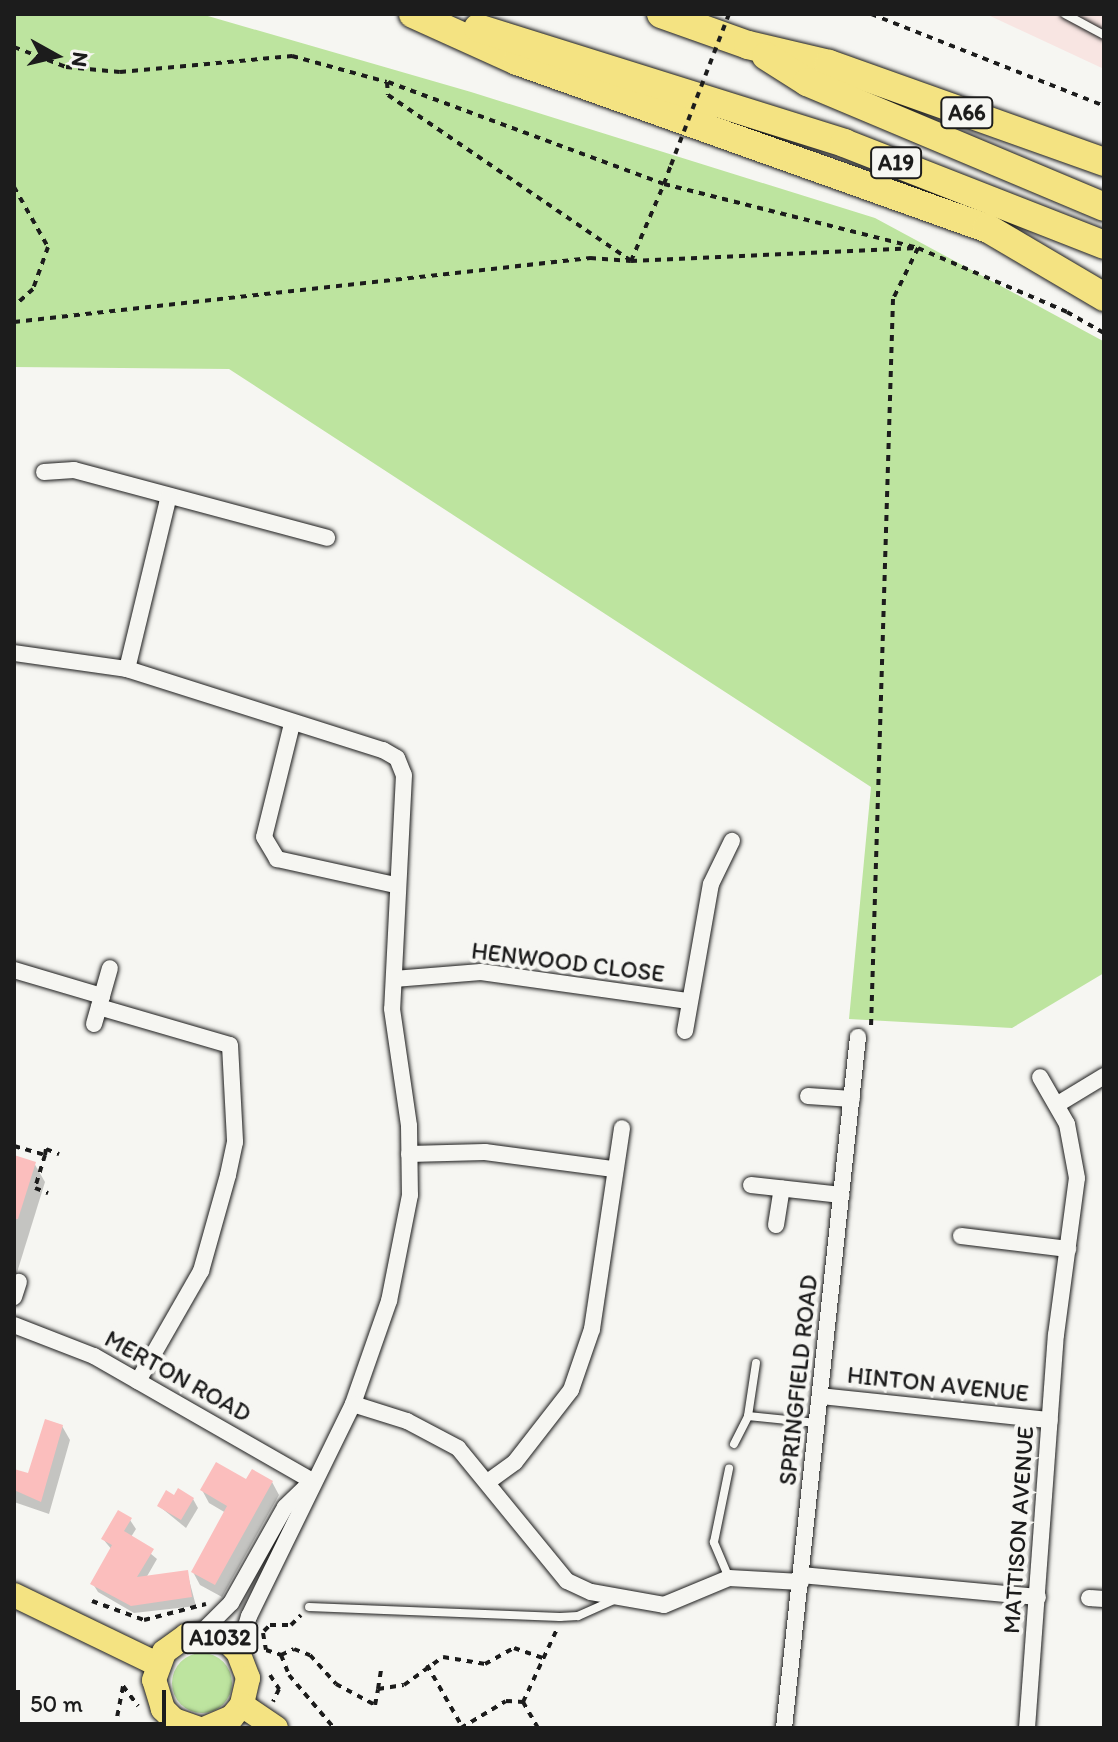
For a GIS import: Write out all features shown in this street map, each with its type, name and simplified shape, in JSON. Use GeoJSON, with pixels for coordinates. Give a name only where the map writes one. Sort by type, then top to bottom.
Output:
{"type":"FeatureCollection","features":[{"type":"Feature","properties":{"kind":"highway","name":"A19"},"geometry":{"type":"LineString","coordinates":[[413,14],[517,61],[987,228],[1104,297]]}},
{"type":"Feature","properties":{"kind":"highway","name":"A19"},"geometry":{"type":"LineString","coordinates":[[424,14],[547,47],[844,143],[1104,245]]}},
{"type":"Feature","properties":{"kind":"highway","name":"A19"},"geometry":{"type":"LineString","coordinates":[[661,14],[748,45],[807,82],[1104,207]]}},
{"type":"Feature","properties":{"kind":"highway","name":"A66"},"geometry":{"type":"LineString","coordinates":[[748,45],[829,64],[1104,162]]}},
{"type":"Feature","properties":{"kind":"highway","name":"A19"},"geometry":{"type":"LineString","coordinates":[[683,93],[889,192]]}},
{"type":"Feature","properties":{"kind":"main road","name":"A1032"},"geometry":{"type":"LineString","coordinates":[[14,1595],[157,1664]]}},
{"type":"Feature","properties":{"kind":"main road","name":"A1032"},"geometry":{"type":"LineString","coordinates":[[197,1728],[174,1720],[163,1709],[156,1695],[157,1664],[174,1643],[200,1634],[228,1642],[238,1652],[248,1678],[242,1705]]}},
{"type":"Feature","properties":{"kind":"main road"},"geometry":{"type":"LineString","coordinates":[[206,1728],[232,1717],[242,1705],[276,1728]]}},
{"type":"Feature","properties":{"kind":"street"},"geometry":{"type":"LineString","coordinates":[[44,472],[74,470],[327,538]]}},
{"type":"Feature","properties":{"kind":"street"},"geometry":{"type":"LineString","coordinates":[[127,669],[169,496]]}},
{"type":"Feature","properties":{"kind":"street"},"geometry":{"type":"LineString","coordinates":[[14,653],[127,669],[397,758],[404,775],[395,885],[392,1009],[409,1154],[410,1195],[389,1301],[353,1404],[312,1481],[300,1521],[249,1616],[238,1652]]}},
{"type":"Feature","properties":{"kind":"street"},"geometry":{"type":"LineString","coordinates":[[292,724],[264,837],[277,859],[395,885]]}},
{"type":"Feature","properties":{"kind":"street"},"geometry":{"type":"LineString","coordinates":[[685,1031],[687,1001],[711,884],[732,841]]}},
{"type":"Feature","properties":{"kind":"street"},"geometry":{"type":"LineString","coordinates":[[94,1024],[110,968]]}},
{"type":"Feature","properties":{"kind":"street"},"geometry":{"type":"LineString","coordinates":[[14,970],[230,1045],[235,1142],[224,1188],[201,1271],[138,1381]]}},
{"type":"Feature","properties":{"kind":"street","name":"HENWOOD CLOSE"},"geometry":{"type":"LineString","coordinates":[[394,979],[481,972],[687,1001]]}},
{"type":"Feature","properties":{"kind":"street","name":"SPRINGFIELD ROAD"},"geometry":{"type":"LineString","coordinates":[[784,1728],[858,1037]]}},
{"type":"Feature","properties":{"kind":"street"},"geometry":{"type":"LineString","coordinates":[[1058,1104],[1104,1076]]}},
{"type":"Feature","properties":{"kind":"street","name":"MATTISON AVENUE"},"geometry":{"type":"LineString","coordinates":[[1027,1728],[1056,1335],[1077,1178],[1075,1151],[1058,1104],[1040,1077]]}},
{"type":"Feature","properties":{"kind":"street"},"geometry":{"type":"LineString","coordinates":[[808,1096],[852,1099]]}},
{"type":"Feature","properties":{"kind":"street"},"geometry":{"type":"LineString","coordinates":[[489,1481],[515,1462],[571,1390],[592,1329],[612,1169],[622,1128]]}},
{"type":"Feature","properties":{"kind":"street"},"geometry":{"type":"LineString","coordinates":[[409,1154],[485,1152],[612,1169]]}},
{"type":"Feature","properties":{"kind":"street"},"geometry":{"type":"LineString","coordinates":[[751,1185],[841,1195]]}},
{"type":"Feature","properties":{"kind":"street"},"geometry":{"type":"LineString","coordinates":[[776,1225],[782,1188]]}},
{"type":"Feature","properties":{"kind":"street"},"geometry":{"type":"LineString","coordinates":[[961,1236],[1068,1249]]}},
{"type":"Feature","properties":{"kind":"street","name":"MERTON ROAD"},"geometry":{"type":"LineString","coordinates":[[14,1325],[55,1338],[138,1381],[312,1481]]}},
{"type":"Feature","properties":{"kind":"street","name":"HINTON AVENUE"},"geometry":{"type":"LineString","coordinates":[[820,1396],[1050,1420]]}},
{"type":"Feature","properties":{"kind":"street"},"geometry":{"type":"LineString","coordinates":[[353,1404],[407,1421],[458,1448],[489,1481],[567,1581],[615,1600],[664,1605],[722,1581],[801,1578],[1038,1597]]}},
{"type":"Feature","properties":{"kind":"street"},"geometry":{"type":"LineString","coordinates":[[200,1634],[231,1603],[285,1507],[312,1481]]}},
{"type":"Feature","properties":{"kind":"lane"},"geometry":{"type":"LineString","coordinates":[[1065,14],[1104,35]]}},
{"type":"Feature","properties":{"kind":"lane"},"geometry":{"type":"LineString","coordinates":[[734,1444],[748,1416],[756,1363]]}},
{"type":"Feature","properties":{"kind":"lane"},"geometry":{"type":"LineString","coordinates":[[748,1416],[818,1423]]}},
{"type":"Feature","properties":{"kind":"lane"},"geometry":{"type":"LineString","coordinates":[[722,1581],[714,1542],[729,1469]]}},
{"type":"Feature","properties":{"kind":"lane"},"geometry":{"type":"LineString","coordinates":[[309,1607],[560,1617],[578,1616],[615,1600]]}},
{"type":"Feature","properties":{"kind":"path"},"geometry":{"type":"LineString","coordinates":[[631,261],[729,14]]}},
{"type":"Feature","properties":{"kind":"path"},"geometry":{"type":"LineString","coordinates":[[871,14],[1104,106]]}},
{"type":"Feature","properties":{"kind":"path"},"geometry":{"type":"LineString","coordinates":[[14,47],[66,67],[120,72],[292,56],[387,82],[664,184],[918,248],[1067,312],[1104,333]]}},
{"type":"Feature","properties":{"kind":"path"},"geometry":{"type":"LineString","coordinates":[[387,82],[388,95],[631,261]]}},
{"type":"Feature","properties":{"kind":"path"},"geometry":{"type":"LineString","coordinates":[[14,187],[48,247],[33,289],[14,306]]}},
{"type":"Feature","properties":{"kind":"path"},"geometry":{"type":"LineString","coordinates":[[14,322],[590,258],[631,261],[918,248]]}},
{"type":"Feature","properties":{"kind":"path"},"geometry":{"type":"LineString","coordinates":[[858,1037],[871,1027],[893,299],[918,248]]}},
{"type":"Feature","properties":{"kind":"path"},"geometry":{"type":"LineString","coordinates":[[14,1146],[45,1155]]}},
{"type":"Feature","properties":{"kind":"path"},"geometry":{"type":"LineString","coordinates":[[48,1193],[35,1188],[46,1149],[59,1154]]}},
{"type":"Feature","properties":{"kind":"path"},"geometry":{"type":"LineString","coordinates":[[309,1607],[291,1625],[270,1625],[263,1633],[266,1650],[281,1655],[294,1649],[310,1655],[323,1674],[375,1705],[381,1669]]}},
{"type":"Feature","properties":{"kind":"path"},"geometry":{"type":"LineString","coordinates":[[523,1702],[546,1659],[560,1617]]}},
{"type":"Feature","properties":{"kind":"path"},"geometry":{"type":"LineString","coordinates":[[378,1689],[404,1685],[427,1665],[443,1657],[485,1664],[514,1648],[546,1659]]}},
{"type":"Feature","properties":{"kind":"path"},"geometry":{"type":"LineString","coordinates":[[281,1655],[289,1675],[334,1728]]}},
{"type":"Feature","properties":{"kind":"path"},"geometry":{"type":"LineString","coordinates":[[427,1665],[462,1728],[506,1701],[523,1702]]}},
{"type":"Feature","properties":{"kind":"path"},"geometry":{"type":"LineString","coordinates":[[115,1728],[123,1686]]}},
{"type":"Feature","properties":{"kind":"path"},"geometry":{"type":"LineString","coordinates":[[523,1702],[538,1728]]}},
{"type":"Feature","properties":{"kind":"shaded area"},"geometry":{"type":"Polygon","coordinates":[[[986,14],[1104,14],[1104,69],[986,14]]]}},
{"type":"Feature","properties":{"kind":"green space"},"geometry":{"type":"Polygon","coordinates":[[[14,14],[201,14],[471,92],[875,218],[1103,341],[1104,973],[1012,1028],[849,1019],[871,787],[229,369],[14,367],[14,14]]]}},
{"type":"Feature","properties":{"kind":"green space"},"geometry":{"type":"Polygon","coordinates":[[[202,1653],[223,1662],[232,1683],[223,1704],[202,1713],[181,1704],[172,1683],[181,1662],[202,1653]]]}},
{"type":"Feature","properties":{"kind":"building"},"geometry":{"type":"Polygon","coordinates":[[[14,1155],[36,1162],[18,1219],[14,1219],[14,1155]]]}},
{"type":"Feature","properties":{"kind":"building"},"geometry":{"type":"Polygon","coordinates":[[[45,1419],[63,1425],[41,1502],[14,1490],[14,1469],[28,1473],[45,1419]]]}},
{"type":"Feature","properties":{"kind":"building"},"geometry":{"type":"Polygon","coordinates":[[[216,1462],[246,1479],[252,1469],[273,1481],[215,1585],[191,1572],[227,1506],[200,1490],[216,1462]]]}},
{"type":"Feature","properties":{"kind":"building"},"geometry":{"type":"Polygon","coordinates":[[[178,1488],[194,1498],[181,1520],[157,1506],[166,1490],[174,1495],[178,1488]]]}},
{"type":"Feature","properties":{"kind":"building"},"geometry":{"type":"Polygon","coordinates":[[[118,1510],[132,1518],[124,1531],[154,1549],[137,1577],[188,1570],[192,1597],[131,1606],[90,1584],[112,1545],[101,1539],[118,1510]]]}}]}
